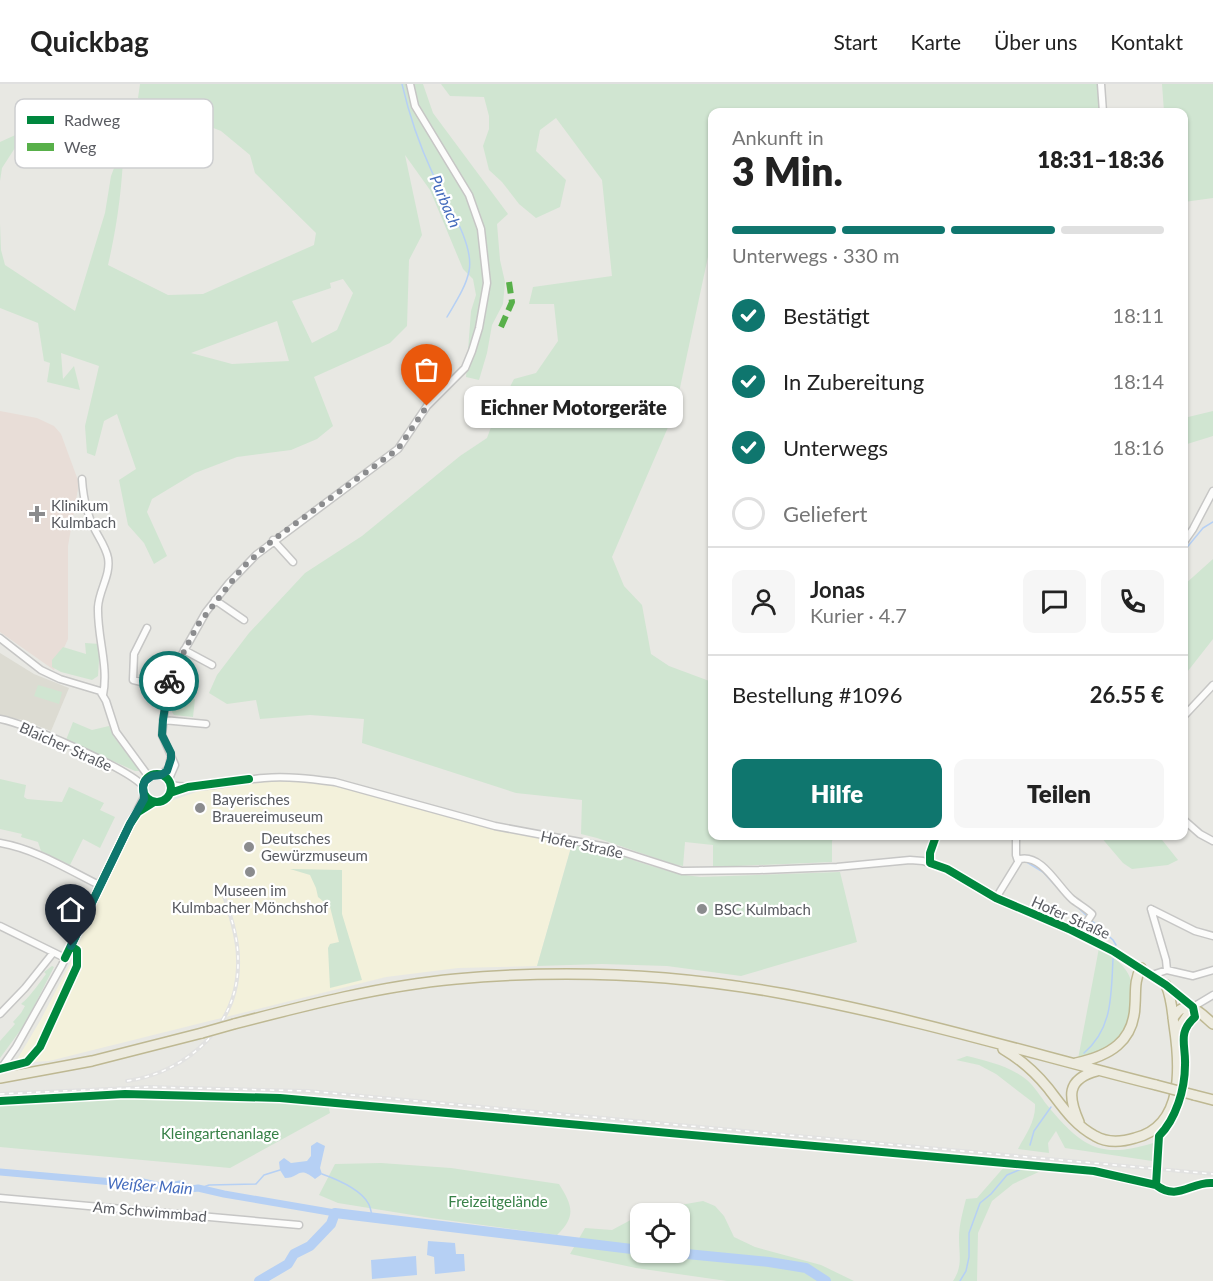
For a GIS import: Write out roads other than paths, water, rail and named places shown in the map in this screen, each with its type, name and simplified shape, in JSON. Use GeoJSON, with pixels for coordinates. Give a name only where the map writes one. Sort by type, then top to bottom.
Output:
{"type":"FeatureCollection","features":[{"type":"Feature","properties":{"kind":"highway"},"geometry":{"type":"LineString","coordinates":[[1073,1063],[1097,1059],[1112,1051],[1128,1034],[1133,1022],[1136,977],[1141,968]]}},
{"type":"Feature","properties":{"kind":"highway"},"geometry":{"type":"LineString","coordinates":[[0,1078],[92,1061],[317,1003],[409,985],[496,976],[595,975],[667,979],[783,994],[868,1011],[1213,1100]]}},
{"type":"Feature","properties":{"kind":"highway"},"geometry":{"type":"LineString","coordinates":[[993,1043],[1032,1070],[1065,1112],[1081,1127],[1108,1141],[1125,1141],[1141,1137],[1164,1119],[1173,1101],[1179,1069],[1172,1002],[1166,985]]}},
{"type":"Feature","properties":{"kind":"highway"},"geometry":{"type":"LineString","coordinates":[[1173,1018],[1183,1008],[1193,1007],[1213,1023]]}},
{"type":"Feature","properties":{"kind":"highway"},"geometry":{"type":"LineString","coordinates":[[1178,1049],[1182,1024],[1193,1007]]}},
{"type":"Feature","properties":{"kind":"highway"},"geometry":{"type":"LineString","coordinates":[[1081,1127],[1072,1106],[1073,1088],[1079,1079],[1099,1071]]}},
{"type":"Feature","properties":{"kind":"street"},"geometry":{"type":"LineString","coordinates":[[138,812],[154,802],[162,801],[170,793],[169,783],[175,765],[164,741],[163,720],[167,688],[197,626],[215,600],[243,567],[273,540],[398,449],[427,406],[465,368],[479,328],[487,283],[482,229],[469,195],[415,106],[410,84]]}},
{"type":"Feature","properties":{"kind":"street"},"geometry":{"type":"LineString","coordinates":[[1101,84],[1103,108]]}},
{"type":"Feature","properties":{"kind":"street"},"geometry":{"type":"LineString","coordinates":[[82,479],[87,510],[106,549],[108,561],[108,572],[98,600],[105,669],[103,695],[116,732],[148,778]]}},
{"type":"Feature","properties":{"kind":"street"},"geometry":{"type":"LineString","coordinates":[[1188,536],[1213,491]]}},
{"type":"Feature","properties":{"kind":"street"},"geometry":{"type":"LineString","coordinates":[[273,540],[293,562]]}},
{"type":"Feature","properties":{"kind":"street"},"geometry":{"type":"LineString","coordinates":[[215,600],[244,620]]}},
{"type":"Feature","properties":{"kind":"street"},"geometry":{"type":"LineString","coordinates":[[147,628],[134,654],[133,680],[167,688]]}},
{"type":"Feature","properties":{"kind":"street"},"geometry":{"type":"LineString","coordinates":[[0,638],[41,670],[60,679],[93,688],[103,695]]}},
{"type":"Feature","properties":{"kind":"street"},"geometry":{"type":"LineString","coordinates":[[184,650],[212,665]]}},
{"type":"Feature","properties":{"kind":"street"},"geometry":{"type":"LineString","coordinates":[[1188,712],[1213,685]]}},
{"type":"Feature","properties":{"kind":"street","name":"Blaicher Straße"},"geometry":{"type":"LineString","coordinates":[[0,719],[27,726],[131,775],[148,778]]}},
{"type":"Feature","properties":{"kind":"street"},"geometry":{"type":"LineString","coordinates":[[163,720],[206,724]]}},
{"type":"Feature","properties":{"kind":"street"},"geometry":{"type":"LineString","coordinates":[[0,1070],[16,1047],[65,958],[99,885],[138,812],[145,795],[143,786],[148,778],[161,775],[169,768],[171,754]]}},
{"type":"Feature","properties":{"kind":"street","name":"Blaicher Straße"},"geometry":{"type":"LineString","coordinates":[[131,775],[143,786]]}},
{"type":"Feature","properties":{"kind":"street"},"geometry":{"type":"LineString","coordinates":[[161,775],[169,783]]}},
{"type":"Feature","properties":{"kind":"street","name":"Hofer Straße"},"geometry":{"type":"LineString","coordinates":[[170,793],[188,787],[265,778],[310,778],[335,782],[495,826],[607,847],[682,872],[837,867],[910,860],[930,863],[947,869],[996,898],[1079,934],[1152,975],[1193,1007]]}},
{"type":"Feature","properties":{"kind":"street","name":"Hofer Straße"},"geometry":{"type":"LineString","coordinates":[[169,783],[188,787]]}},
{"type":"Feature","properties":{"kind":"street"},"geometry":{"type":"LineString","coordinates":[[145,795],[154,802]]}},
{"type":"Feature","properties":{"kind":"street"},"geometry":{"type":"LineString","coordinates":[[1188,824],[1213,841]]}},
{"type":"Feature","properties":{"kind":"street"},"geometry":{"type":"LineString","coordinates":[[930,863],[930,853],[935,840]]}},
{"type":"Feature","properties":{"kind":"street"},"geometry":{"type":"LineString","coordinates":[[1016,840],[1016,855],[1020,860],[1042,866],[1073,900],[1092,914],[1079,934]]}},
{"type":"Feature","properties":{"kind":"street"},"geometry":{"type":"LineString","coordinates":[[0,843],[41,856],[99,885]]}},
{"type":"Feature","properties":{"kind":"street"},"geometry":{"type":"LineString","coordinates":[[996,898],[1020,860]]}},
{"type":"Feature","properties":{"kind":"street"},"geometry":{"type":"LineString","coordinates":[[1167,970],[1151,909],[1196,931],[1213,936]]}},
{"type":"Feature","properties":{"kind":"street"},"geometry":{"type":"LineString","coordinates":[[0,926],[65,958]]}},
{"type":"Feature","properties":{"kind":"street"},"geometry":{"type":"LineString","coordinates":[[0,1014],[25,988],[53,953]]}},
{"type":"Feature","properties":{"kind":"street"},"geometry":{"type":"LineString","coordinates":[[1152,975],[1167,970],[1193,976],[1213,970]]}},
{"type":"Feature","properties":{"kind":"street"},"geometry":{"type":"LineString","coordinates":[[1193,1007],[1213,995]]}},
{"type":"Feature","properties":{"kind":"street","name":"Am Schwimmbad"},"geometry":{"type":"LineString","coordinates":[[0,1198],[299,1225]]}},
{"type":"Feature","properties":{"kind":"water"},"geometry":{"type":"Polygon","coordinates":[[[317,1142],[325,1146],[320,1168],[322,1174],[315,1179],[305,1173],[285,1178],[280,1170],[279,1162],[284,1158],[291,1163],[307,1161],[311,1156],[311,1146],[317,1142]]]}},
{"type":"Feature","properties":{"kind":"water"},"geometry":{"type":"Polygon","coordinates":[[[428,1241],[455,1243],[456,1254],[464,1254],[465,1271],[435,1274],[434,1257],[427,1255],[428,1241]]]}},
{"type":"Feature","properties":{"kind":"water"},"geometry":{"type":"Polygon","coordinates":[[[416,1256],[417,1275],[372,1279],[371,1260],[416,1256]]]}},
{"type":"Feature","properties":{"kind":"waterway","name":"Purbach"},"geometry":{"type":"LineString","coordinates":[[402,84],[423,151],[457,220],[470,260],[468,277],[447,317]]}},
{"type":"Feature","properties":{"kind":"waterway"},"geometry":{"type":"LineString","coordinates":[[1188,546],[1203,528],[1213,522]]}},
{"type":"Feature","properties":{"kind":"waterway"},"geometry":{"type":"LineString","coordinates":[[1019,845],[1019,856]]}},
{"type":"Feature","properties":{"kind":"waterway"},"geometry":{"type":"LineString","coordinates":[[1025,861],[1043,872],[1064,895]]}},
{"type":"Feature","properties":{"kind":"waterway"},"geometry":{"type":"LineString","coordinates":[[1074,904],[1088,917]]}},
{"type":"Feature","properties":{"kind":"waterway"},"geometry":{"type":"LineString","coordinates":[[1091,920],[1116,945]]}},
{"type":"Feature","properties":{"kind":"waterway"},"geometry":{"type":"LineString","coordinates":[[1084,1053],[1100,1033],[1109,1010],[1113,959]]}},
{"type":"Feature","properties":{"kind":"waterway"},"geometry":{"type":"LineString","coordinates":[[1030,1145],[1034,1131],[1051,1107]]}},
{"type":"Feature","properties":{"kind":"waterway"},"geometry":{"type":"LineString","coordinates":[[960,1281],[966,1271],[969,1257],[969,1233],[980,1203],[1007,1175],[1026,1167]]}},
{"type":"Feature","properties":{"kind":"waterway"},"geometry":{"type":"LineString","coordinates":[[201,1188],[209,1185],[256,1184],[264,1175],[280,1170]]}},
{"type":"Feature","properties":{"kind":"waterway","name":"Weißer Main"},"geometry":{"type":"LineString","coordinates":[[0,1172],[136,1184],[143,1182],[164,1187],[180,1184],[191,1189],[198,1188],[335,1213]]}},
{"type":"Feature","properties":{"kind":"waterway"},"geometry":{"type":"LineString","coordinates":[[322,1174],[359,1193],[369,1205],[373,1218]]}},
{"type":"Feature","properties":{"kind":"waterway","name":"Weißer Main"},"geometry":{"type":"LineString","coordinates":[[259,1281],[288,1264],[294,1254],[310,1246],[331,1224],[335,1213],[630,1249]]}},
{"type":"Feature","properties":{"kind":"waterway","name":"Weißer Main"},"geometry":{"type":"LineString","coordinates":[[690,1254],[806,1268],[826,1281]]}},
{"type":"Feature","properties":{"kind":"railway"},"geometry":{"type":"LineString","coordinates":[[127,1081],[150,1076],[190,1056],[207,1041],[220,1024],[230,1004],[236,983],[238,959],[232,919],[224,896]]}},
{"type":"Feature","properties":{"kind":"railway"},"geometry":{"type":"LineString","coordinates":[[0,1094],[150,1087],[308,1091],[1213,1174]]}},
{"type":"Feature","properties":{"kind":"place","name":"Eichner Motorgeräte"},"geometry":{"type":"Point","coordinates":[427,406]}},
{"type":"Feature","properties":{"kind":"place","name":"Klinikum Kulmbach"},"geometry":{"type":"Point","coordinates":[37,514]}},
{"type":"Feature","properties":{"kind":"place","name":"Bayerisches Brauereimuseum"},"geometry":{"type":"Point","coordinates":[200,808]}},
{"type":"Feature","properties":{"kind":"place","name":"Deutsches Gewürzmuseum"},"geometry":{"type":"Point","coordinates":[249,847]}},
{"type":"Feature","properties":{"kind":"place","name":"Museen im Kulmbacher Mönchshof"},"geometry":{"type":"Point","coordinates":[250,872]}},
{"type":"Feature","properties":{"kind":"place","name":"BSC Kulmbach"},"geometry":{"type":"Point","coordinates":[702,909]}},
{"type":"Feature","properties":{"kind":"park label","name":"Kleingartenanlage"},"geometry":{"type":"Point","coordinates":[220,1133]}},
{"type":"Feature","properties":{"kind":"park label","name":"Freizeitgelände"},"geometry":{"type":"Point","coordinates":[498,1201]}}]}
